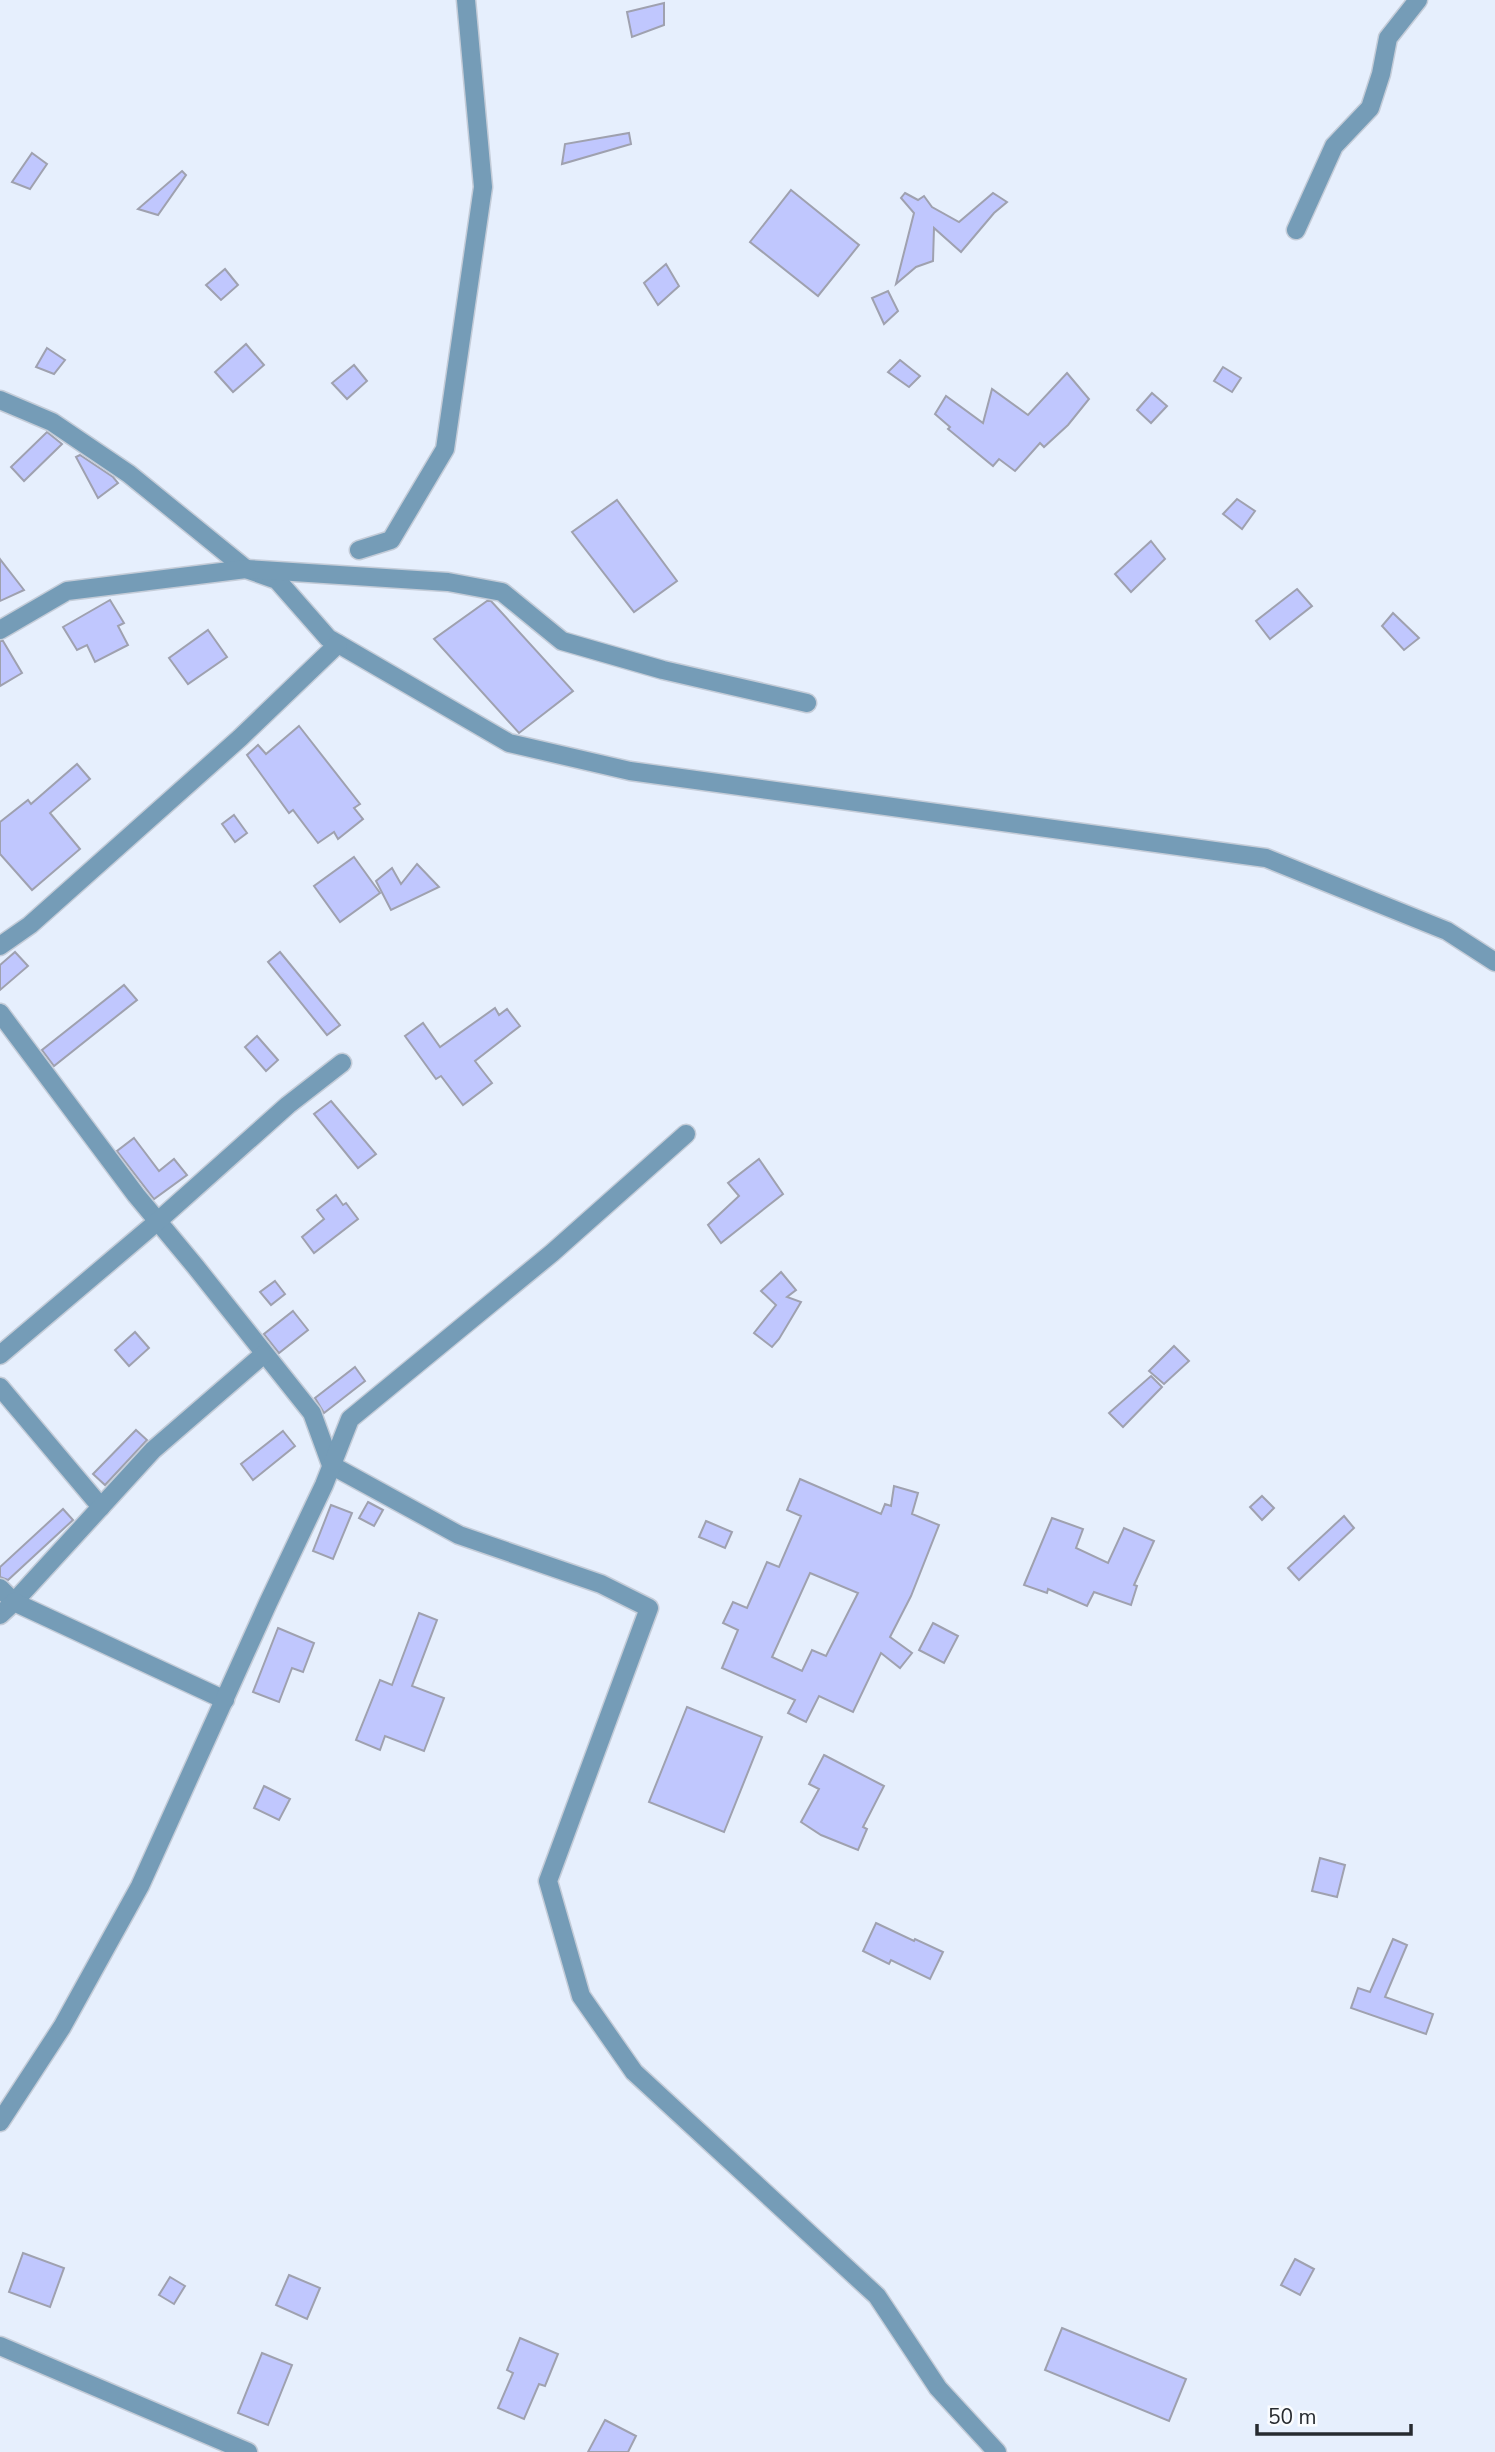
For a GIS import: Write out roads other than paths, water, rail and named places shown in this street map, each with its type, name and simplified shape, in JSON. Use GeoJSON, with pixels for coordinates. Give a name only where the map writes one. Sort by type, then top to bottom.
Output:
{"type":"FeatureCollection","features":[{"type":"Feature","properties":{"kind":"street"},"geometry":{"type":"LineString","coordinates":[[359,550],[391,540],[445,449],[483,187],[466,0]]}},
{"type":"Feature","properties":{"kind":"street"},"geometry":{"type":"LineString","coordinates":[[1296,230],[1334,146],[1370,108],[1381,74],[1388,38],[1418,0]]}},
{"type":"Feature","properties":{"kind":"street"},"geometry":{"type":"LineString","coordinates":[[0,400],[52,422],[129,474],[246,569],[277,580],[328,638],[509,743],[630,771],[1266,858],[1447,931],[1495,962]]}},
{"type":"Feature","properties":{"kind":"street"},"geometry":{"type":"LineString","coordinates":[[0,630],[67,591],[246,569],[448,582],[502,592],[562,641],[663,670],[807,702]]}},
{"type":"Feature","properties":{"kind":"street"},"geometry":{"type":"LineString","coordinates":[[0,947],[30,925],[230,747],[338,644]]}},
{"type":"Feature","properties":{"kind":"street"},"geometry":{"type":"LineString","coordinates":[[0,1013],[158,1221],[312,1413],[331,1465],[459,1535],[601,1584],[649,1608],[548,1881],[581,1996],[634,2072],[877,2296],[938,2388],[997,2452]]}},
{"type":"Feature","properties":{"kind":"street"},"geometry":{"type":"LineString","coordinates":[[0,1355],[158,1221],[288,1105],[342,1063]]}},
{"type":"Feature","properties":{"kind":"street"},"geometry":{"type":"LineString","coordinates":[[0,2122],[62,2027],[141,1886],[350,1419],[552,1253],[686,1135]]}},
{"type":"Feature","properties":{"kind":"street"},"geometry":{"type":"LineString","coordinates":[[0,1615],[153,1450],[264,1354]]}},
{"type":"Feature","properties":{"kind":"street"},"geometry":{"type":"LineString","coordinates":[[0,1387],[102,1507]]}},
{"type":"Feature","properties":{"kind":"street"},"geometry":{"type":"LineString","coordinates":[[0,1588],[14,1602],[225,1700]]}},
{"type":"Feature","properties":{"kind":"street"},"geometry":{"type":"LineString","coordinates":[[0,2346],[248,2452]]}}]}
